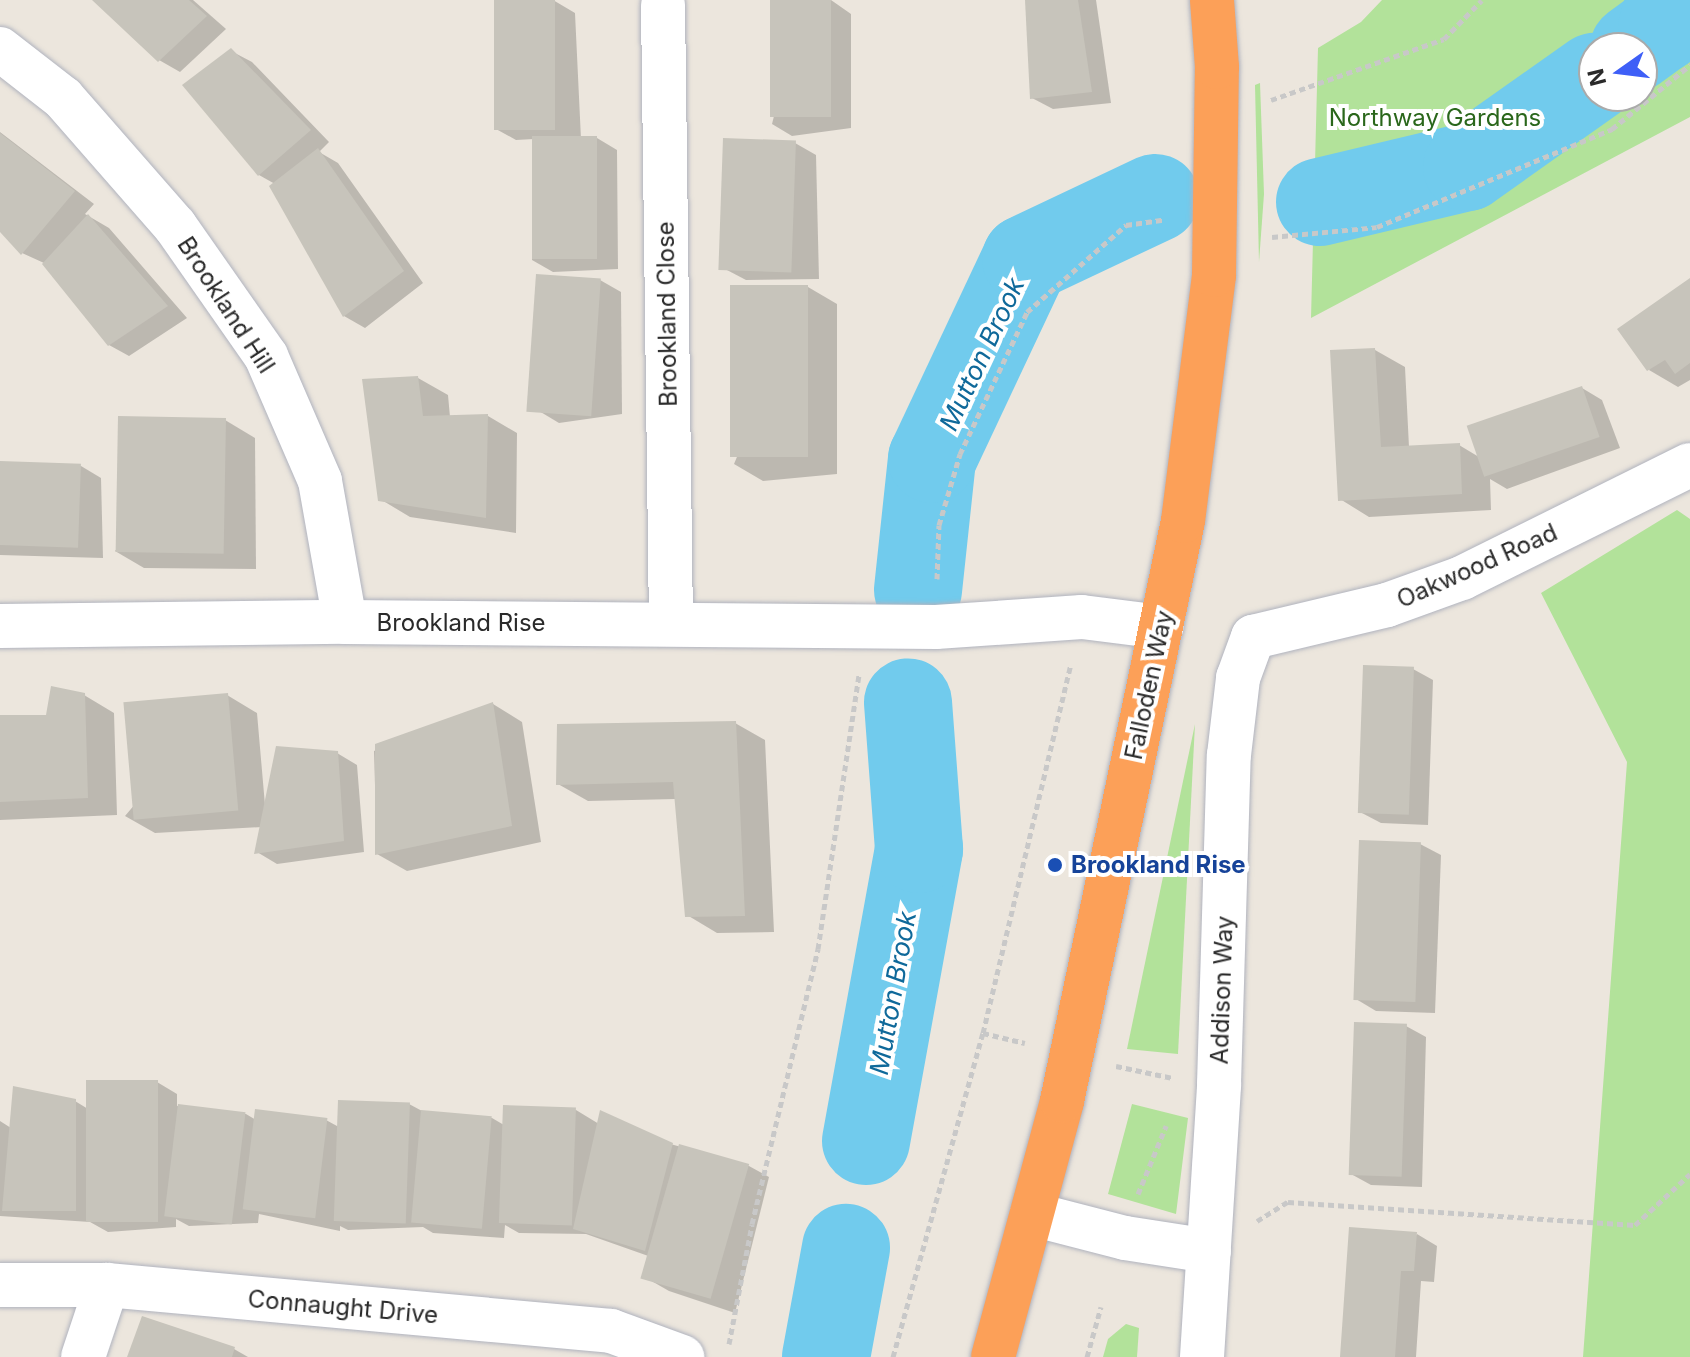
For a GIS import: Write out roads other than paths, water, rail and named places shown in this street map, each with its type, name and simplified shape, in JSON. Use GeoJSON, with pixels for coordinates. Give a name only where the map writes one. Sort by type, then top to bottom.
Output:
{"type":"FeatureCollection","features":[{"type":"Feature","properties":{"kind":"highway","name":"Falloden Way"},"geometry":{"type":"LineString","coordinates":[[993,1357],[1062,1101],[1183,521],[1214,275],[1217,95],[1212,0]]}},
{"type":"Feature","properties":{"kind":"street","name":"Brookland Close"},"geometry":{"type":"LineString","coordinates":[[663,5],[671,624]]}},
{"type":"Feature","properties":{"kind":"street","name":"Brookland Hill"},"geometry":{"type":"LineString","coordinates":[[0,49],[63,98],[175,226],[266,356],[320,481],[345,622]]}},
{"type":"Feature","properties":{"kind":"street","name":"Oakwood Road"},"geometry":{"type":"LineString","coordinates":[[1253,637],[1387,605],[1462,578],[1690,465]]}},
{"type":"Feature","properties":{"kind":"street","name":"Brookland Rise"},"geometry":{"type":"LineString","coordinates":[[0,626],[345,622],[936,627],[1082,617],[1161,627]]}},
{"type":"Feature","properties":{"kind":"street","name":"Addison Way"},"geometry":{"type":"LineString","coordinates":[[1202,1357],[1229,755],[1238,678],[1253,637]]}},
{"type":"Feature","properties":{"kind":"street"},"geometry":{"type":"LineString","coordinates":[[1032,1214],[1125,1238],[1209,1251]]}},
{"type":"Feature","properties":{"kind":"street","name":"Connaught Drive"},"geometry":{"type":"LineString","coordinates":[[0,1285],[107,1285],[611,1331],[682,1357]]}},
{"type":"Feature","properties":{"kind":"street"},"geometry":{"type":"LineString","coordinates":[[83,1357],[107,1285]]}},
{"type":"Feature","properties":{"kind":"waterway","name":"Mutton Brook"},"geometry":{"type":"LineString","coordinates":[[1656,32],[1662,28],[1670,0]]}},
{"type":"Feature","properties":{"kind":"waterway","name":"Mutton Brook"},"geometry":{"type":"LineString","coordinates":[[1320,202],[1467,167],[1578,88]]}},
{"type":"Feature","properties":{"kind":"waterway","name":"Mutton Brook"},"geometry":{"type":"LineString","coordinates":[[918,590],[932,459],[1026,259],[1155,198]]}},
{"type":"Feature","properties":{"kind":"waterway","name":"Mutton Brook"},"geometry":{"type":"LineString","coordinates":[[866,1141],[919,849],[908,702]]}},
{"type":"Feature","properties":{"kind":"waterway","name":"Mutton Brook"},"geometry":{"type":"LineString","coordinates":[[826,1357],[846,1248]]}},
{"type":"Feature","properties":{"kind":"place","name":"Brookland Rise"},"geometry":{"type":"Point","coordinates":[1055,865]}},
{"type":"Feature","properties":{"kind":"park label","name":"Northway Gardens"},"geometry":{"type":"Point","coordinates":[1435,118]}}]}
